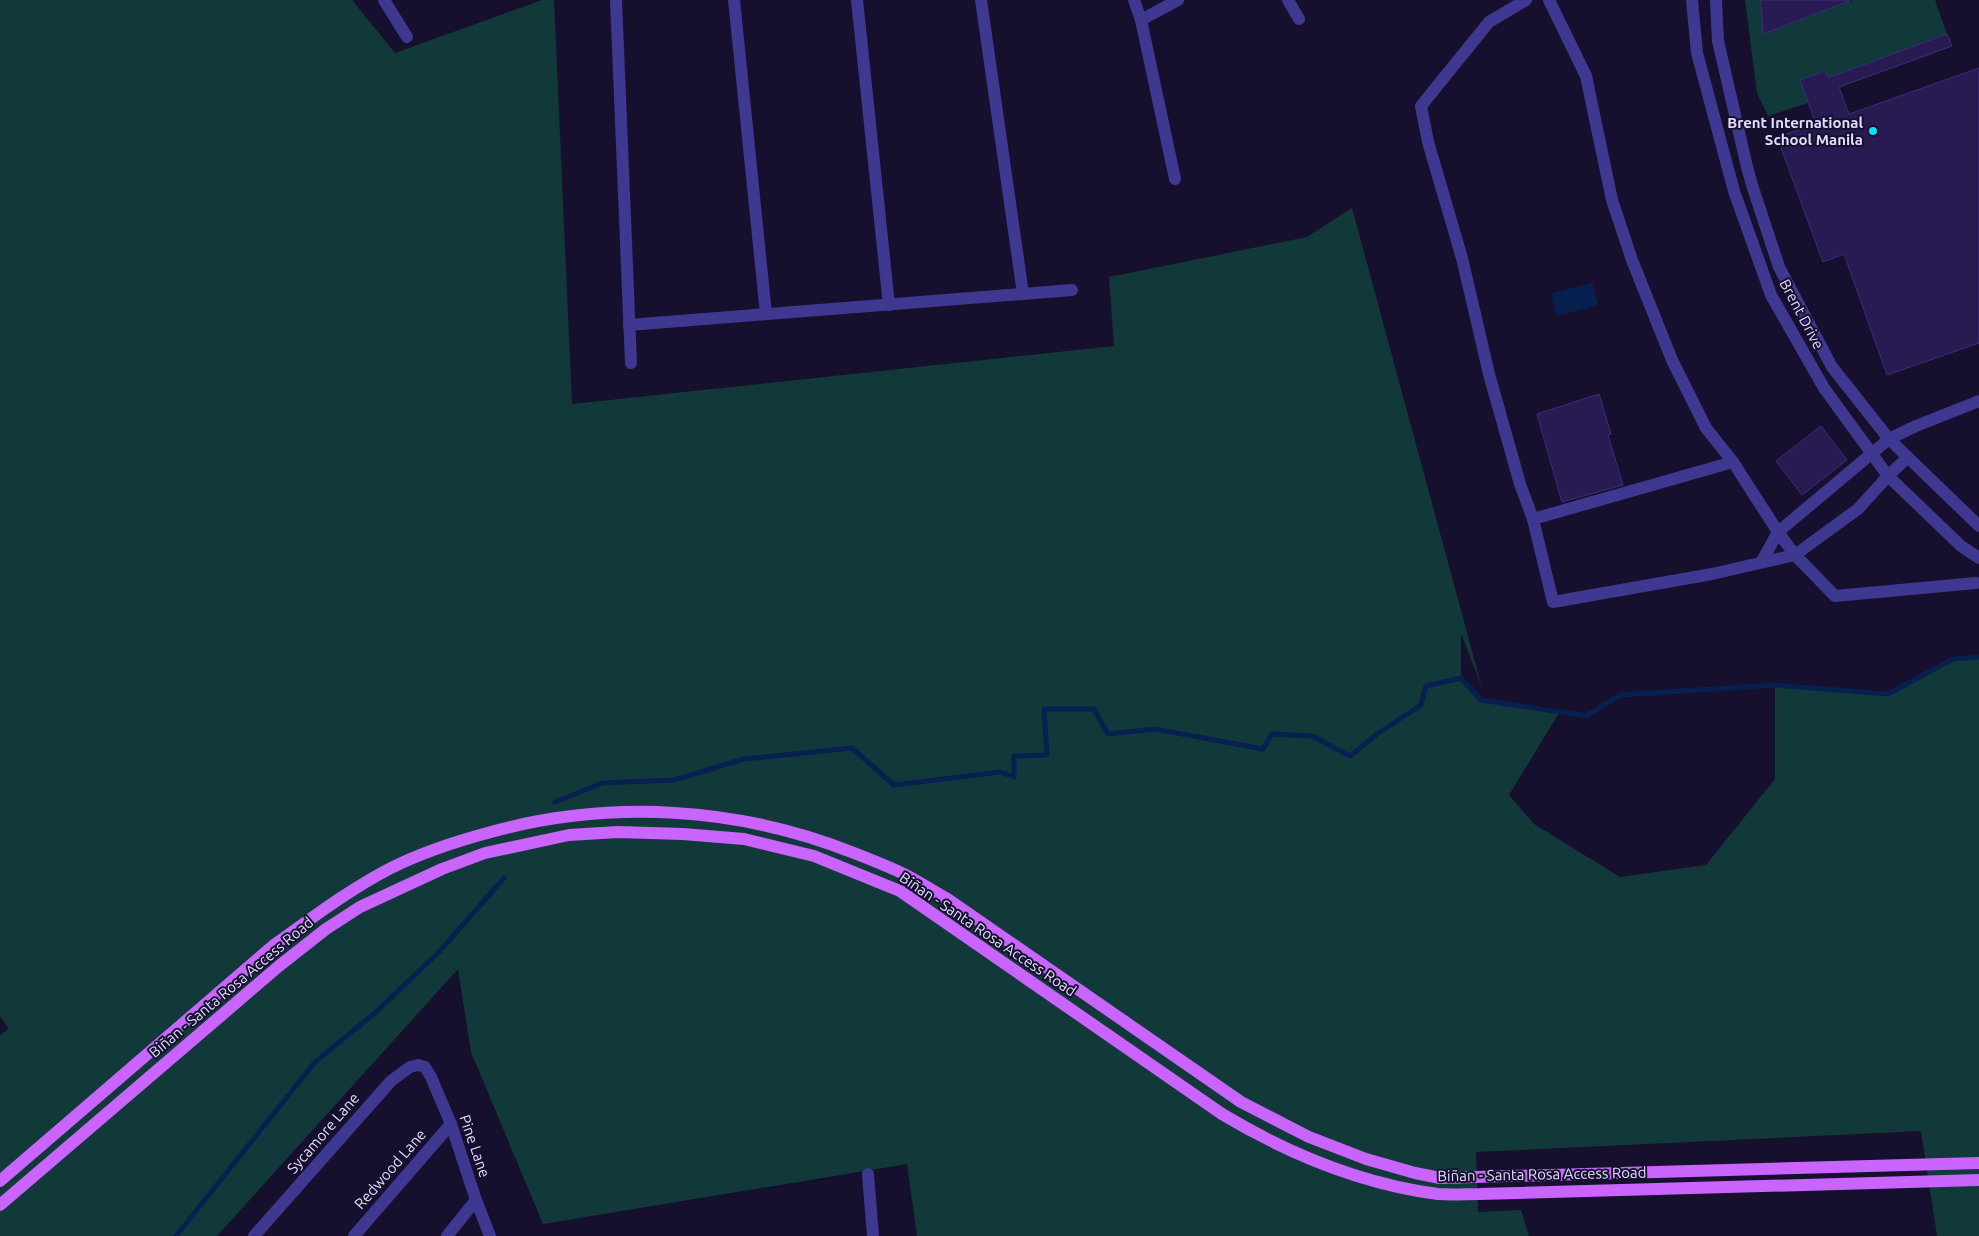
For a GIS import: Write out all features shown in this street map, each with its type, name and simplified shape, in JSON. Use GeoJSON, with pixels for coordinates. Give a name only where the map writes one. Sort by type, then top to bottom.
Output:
{"type":"FeatureCollection","features":[{"type":"Feature","properties":{"kind":"main road","name":"Biñan - Santa Rosa Access Road"},"geometry":{"type":"LineString","coordinates":[[0,1181],[274,945],[320,912],[392,868],[435,849],[547,818],[580,814],[666,812],[710,815],[752,822],[828,842],[906,875],[951,902],[1241,1102],[1309,1137],[1366,1159],[1415,1173],[1440,1178],[1975,1163]]}},
{"type":"Feature","properties":{"kind":"main road","name":"Biñan - Santa Rosa Access Road"},"geometry":{"type":"LineString","coordinates":[[0,1205],[278,966],[326,929],[360,907],[442,869],[485,853],[569,835],[618,832],[683,834],[744,839],[814,856],[900,891],[1222,1114],[1252,1132],[1294,1152],[1376,1182],[1439,1194],[1976,1180]]}},
{"type":"Feature","properties":{"kind":"main road"},"geometry":{"type":"LineString","coordinates":[[480,835],[485,853]]}},
{"type":"Feature","properties":{"kind":"main road"},"geometry":{"type":"LineString","coordinates":[[940,917],[951,902]]}},
{"type":"Feature","properties":{"kind":"main road"},"geometry":{"type":"LineString","coordinates":[[95,1100],[106,1114]]}},
{"type":"Feature","properties":{"kind":"main road"},"geometry":{"type":"LineString","coordinates":[[1975,1163],[1976,1180]]}},
{"type":"Feature","properties":{"kind":"main road"},"geometry":{"type":"LineString","coordinates":[[1439,1194],[1440,1178]]}},
{"type":"Feature","properties":{"kind":"street"},"geometry":{"type":"LineString","coordinates":[[384,0],[406,38]]}},
{"type":"Feature","properties":{"kind":"street"},"geometry":{"type":"LineString","coordinates":[[616,0],[630,363]]}},
{"type":"Feature","properties":{"kind":"street"},"geometry":{"type":"LineString","coordinates":[[734,0],[766,314]]}},
{"type":"Feature","properties":{"kind":"street"},"geometry":{"type":"LineString","coordinates":[[857,0],[889,305]]}},
{"type":"Feature","properties":{"kind":"street"},"geometry":{"type":"LineString","coordinates":[[981,0],[1023,294]]}},
{"type":"Feature","properties":{"kind":"street"},"geometry":{"type":"LineString","coordinates":[[1134,0],[1141,20],[1175,179]]}},
{"type":"Feature","properties":{"kind":"street"},"geometry":{"type":"LineString","coordinates":[[1141,20],[1178,0]]}},
{"type":"Feature","properties":{"kind":"street"},"geometry":{"type":"LineString","coordinates":[[1288,0],[1299,19]]}},
{"type":"Feature","properties":{"kind":"street"},"geometry":{"type":"LineString","coordinates":[[1526,0],[1489,22],[1420,106],[1428,142],[1462,258],[1493,389],[1520,484],[1533,519],[1553,602],[1712,574],[1762,561],[1795,555],[1858,509],[1907,458]]}},
{"type":"Feature","properties":{"kind":"street"},"geometry":{"type":"LineString","coordinates":[[1549,0],[1586,76],[1612,200],[1632,260],[1672,360],[1706,428],[1733,462],[1778,532],[1795,555],[1835,596],[1976,583]]}},
{"type":"Feature","properties":{"kind":"street","name":"Brent Drive"},"geometry":{"type":"LineString","coordinates":[[1692,0],[1697,53],[1734,191],[1771,295],[1824,388],[1888,476],[1961,546],[1979,558]]}},
{"type":"Feature","properties":{"kind":"street","name":"Brent Drive"},"geometry":{"type":"LineString","coordinates":[[1716,0],[1718,41],[1752,188],[1786,281],[1832,367],[1889,439],[1979,526]]}},
{"type":"Feature","properties":{"kind":"street"},"geometry":{"type":"LineString","coordinates":[[1734,191],[1752,188]]}},
{"type":"Feature","properties":{"kind":"street"},"geometry":{"type":"LineString","coordinates":[[629,325],[1072,290]]}},
{"type":"Feature","properties":{"kind":"street"},"geometry":{"type":"LineString","coordinates":[[1762,561],[1778,532],[1889,439],[1979,401]]}},
{"type":"Feature","properties":{"kind":"street"},"geometry":{"type":"LineString","coordinates":[[1533,519],[1733,462]]}},
{"type":"Feature","properties":{"kind":"street","name":"Sycamore Lane"},"geometry":{"type":"LineString","coordinates":[[254,1236],[391,1081],[414,1066],[425,1067]]}},
{"type":"Feature","properties":{"kind":"street","name":"Pine Lane"},"geometry":{"type":"LineString","coordinates":[[425,1067],[451,1124],[490,1236]]}},
{"type":"Feature","properties":{"kind":"street","name":"Redwood Lane"},"geometry":{"type":"LineString","coordinates":[[354,1236],[451,1124]]}},
{"type":"Feature","properties":{"kind":"street"},"geometry":{"type":"LineString","coordinates":[[868,1174],[873,1236]]}},
{"type":"Feature","properties":{"kind":"street"},"geometry":{"type":"LineString","coordinates":[[447,1236],[476,1200]]}},
{"type":"Feature","properties":{"kind":"green space"},"geometry":{"type":"Polygon","coordinates":[[[0,0],[352,0],[395,53],[542,0],[554,0],[572,404],[1114,346],[1109,277],[1307,237],[1352,208],[1482,688],[1461,633],[1461,678],[1481,700],[1559,713],[1509,795],[1534,824],[1620,877],[1706,865],[1775,779],[1775,685],[1888,694],[1953,659],[1979,657],[1979,1236],[1937,1236],[1921,1131],[1476,1152],[1478,1212],[1521,1210],[1529,1236],[917,1236],[907,1164],[543,1224],[471,1052],[458,969],[217,1236],[0,1236],[0,1035],[9,1029],[0,1016],[0,0]]]}},
{"type":"Feature","properties":{"kind":"green space"},"geometry":{"type":"Polygon","coordinates":[[[1745,0],[1761,0],[1763,34],[1853,0],[1935,0],[1947,34],[1828,78],[1825,71],[1800,80],[1808,103],[1768,116],[1757,93],[1745,0]]]}},
{"type":"Feature","properties":{"kind":"water"},"geometry":{"type":"Polygon","coordinates":[[[1592,283],[1598,305],[1556,316],[1551,293],[1592,283]]]}},
{"type":"Feature","properties":{"kind":"building"},"geometry":{"type":"Polygon","coordinates":[[[1761,0],[1849,0],[1849,1],[1763,34],[1761,0]]]}},
{"type":"Feature","properties":{"kind":"building"},"geometry":{"type":"Polygon","coordinates":[[[1947,34],[1952,46],[1839,87],[1849,114],[1979,68],[1979,343],[1887,375],[1844,254],[1823,262],[1777,137],[1816,124],[1800,80],[1825,71],[1828,78],[1947,34]]]}},
{"type":"Feature","properties":{"kind":"building"},"geometry":{"type":"Polygon","coordinates":[[[1599,394],[1611,434],[1608,435],[1623,485],[1562,502],[1537,414],[1599,394]]]}},
{"type":"Feature","properties":{"kind":"building"},"geometry":{"type":"Polygon","coordinates":[[[1821,426],[1847,460],[1802,495],[1776,461],[1821,426]]]}},
{"type":"Feature","properties":{"kind":"waterway"},"geometry":{"type":"LineString","coordinates":[[555,802],[603,783],[674,780],[744,759],[852,748],[894,785],[1000,772],[1014,777],[1014,756],[1047,755],[1044,709],[1094,709],[1108,734],[1155,729],[1263,749],[1272,734],[1312,736],[1350,756],[1377,734],[1421,705],[1426,686],[1461,678],[1481,700],[1586,716],[1620,695],[1775,685],[1888,694],[1953,659],[1979,657]]}},
{"type":"Feature","properties":{"kind":"waterway"},"geometry":{"type":"LineString","coordinates":[[176,1236],[315,1062],[375,1013],[439,952],[504,878]]}},
{"type":"Feature","properties":{"kind":"place","name":"Brent International School Manila"},"geometry":{"type":"Point","coordinates":[1873,131]}}]}
